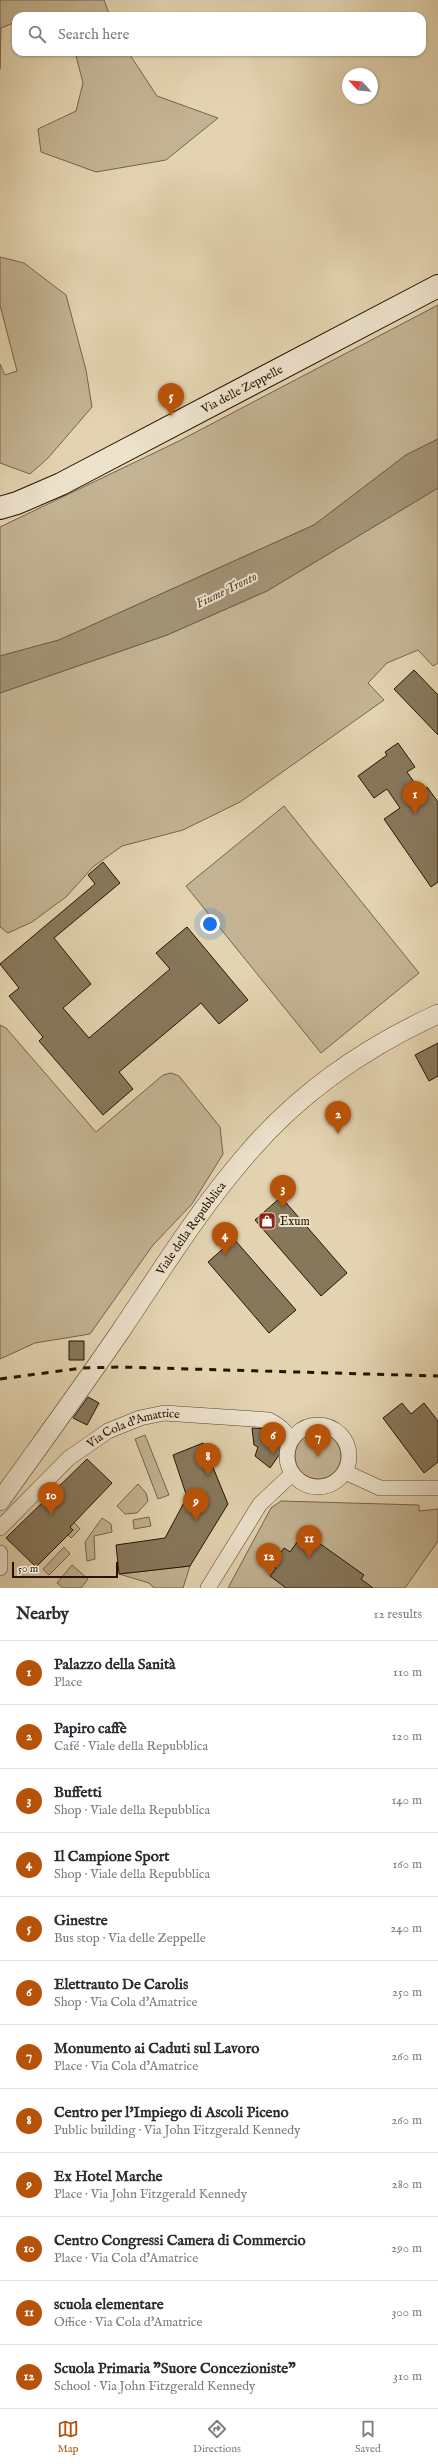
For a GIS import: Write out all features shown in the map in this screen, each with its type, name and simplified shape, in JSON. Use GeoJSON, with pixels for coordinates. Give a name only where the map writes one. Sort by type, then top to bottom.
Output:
{"type":"FeatureCollection","features":[{"type":"Feature","properties":{"kind":"main road","name":"Via delle Zeppelle"},"geometry":{"type":"LineString","coordinates":[[0,508],[17,503],[61,484],[438,286]]}},
{"type":"Feature","properties":{"kind":"street","name":"Viale della Repubblica"},"geometry":{"type":"LineString","coordinates":[[0,1501],[108,1349],[212,1197],[249,1151],[286,1115],[345,1066],[396,1034],[438,1014]]}},
{"type":"Feature","properties":{"kind":"street","name":"Via Cola d'Amatrice"},"geometry":{"type":"LineString","coordinates":[[0,1528],[69,1458],[108,1431],[140,1418],[164,1413],[269,1420],[281,1426],[287,1433],[290,1442]]}},
{"type":"Feature","properties":{"kind":"street"},"geometry":{"type":"LineString","coordinates":[[320,1425],[336,1431],[348,1445],[349,1463],[345,1472],[333,1484],[315,1488],[306,1486],[292,1474],[287,1464],[287,1453],[290,1442],[302,1429],[310,1426],[320,1425]]}},
{"type":"Feature","properties":{"kind":"street"},"geometry":{"type":"LineString","coordinates":[[345,1472],[380,1488],[438,1488]]}},
{"type":"Feature","properties":{"kind":"street"},"geometry":{"type":"LineString","coordinates":[[208,1588],[260,1504],[292,1474]]}},
{"type":"Feature","properties":{"kind":"street"},"geometry":{"type":"LineString","coordinates":[[0,1554],[0,1568]]}},
{"type":"Feature","properties":{"kind":"shaded area"},"geometry":{"type":"Polygon","coordinates":[[[0,0],[104,0],[108,12],[12,12],[12,24],[1,28],[0,69],[0,0]]]}},
{"type":"Feature","properties":{"kind":"shaded area"},"geometry":{"type":"Polygon","coordinates":[[[76,56],[131,56],[157,96],[218,118],[166,160],[96,172],[41,152],[38,129],[76,111],[83,83],[76,56]]]}},
{"type":"Feature","properties":{"kind":"shaded area"},"geometry":{"type":"Polygon","coordinates":[[[0,257],[24,263],[66,295],[86,370],[92,407],[48,458],[30,474],[0,463],[0,364],[5,375],[17,371],[0,305],[0,257]]]}},
{"type":"Feature","properties":{"kind":"shaded area"},"geometry":{"type":"Polygon","coordinates":[[[438,305],[438,439],[406,455],[314,525],[59,640],[0,656],[0,527],[179,441],[438,305]]]}},
{"type":"Feature","properties":{"kind":"shaded area"},"geometry":{"type":"Polygon","coordinates":[[[438,488],[438,663],[433,666],[418,650],[387,663],[368,683],[384,700],[240,802],[183,830],[122,846],[93,867],[66,897],[32,922],[8,933],[0,927],[0,693],[167,635],[267,591],[438,488]]]}},
{"type":"Feature","properties":{"kind":"shaded area"},"geometry":{"type":"Polygon","coordinates":[[[284,806],[419,973],[321,1053],[186,886],[284,806]]]}},
{"type":"Feature","properties":{"kind":"shaded area"},"geometry":{"type":"Polygon","coordinates":[[[0,1025],[6,1028],[96,1132],[163,1075],[171,1073],[179,1076],[220,1127],[223,1154],[192,1204],[153,1245],[90,1334],[35,1343],[0,1359],[0,1025]]]}},
{"type":"Feature","properties":{"kind":"shaded area"},"geometry":{"type":"Polygon","coordinates":[[[313,1433],[323,1433],[335,1439],[340,1447],[340,1465],[335,1473],[327,1478],[313,1479],[305,1476],[298,1469],[295,1461],[295,1451],[298,1443],[305,1436],[313,1433]]]}},
{"type":"Feature","properties":{"kind":"shaded area"},"geometry":{"type":"Polygon","coordinates":[[[145,1435],[169,1495],[158,1499],[135,1439],[145,1435]]]}},
{"type":"Feature","properties":{"kind":"shaded area"},"geometry":{"type":"Polygon","coordinates":[[[138,1484],[146,1493],[148,1501],[137,1513],[125,1514],[117,1506],[138,1484]]]}},
{"type":"Feature","properties":{"kind":"shaded area"},"geometry":{"type":"Polygon","coordinates":[[[281,1501],[419,1505],[419,1511],[438,1509],[438,1541],[405,1588],[228,1588],[271,1508],[281,1501]]]}},
{"type":"Feature","properties":{"kind":"shaded area"},"geometry":{"type":"Polygon","coordinates":[[[149,1517],[151,1526],[134,1529],[133,1520],[149,1517]]]}},
{"type":"Feature","properties":{"kind":"shaded area"},"geometry":{"type":"Polygon","coordinates":[[[102,1518],[111,1524],[112,1532],[94,1536],[95,1559],[87,1561],[85,1542],[102,1518]]]}},
{"type":"Feature","properties":{"kind":"shaded area"},"geometry":{"type":"Polygon","coordinates":[[[71,1519],[80,1529],[71,1538],[68,1535],[73,1530],[67,1524],[71,1519]]]}},
{"type":"Feature","properties":{"kind":"shaded area"},"geometry":{"type":"Polygon","coordinates":[[[64,1547],[70,1554],[49,1575],[43,1569],[64,1547]]]}},
{"type":"Feature","properties":{"kind":"shaded area"},"geometry":{"type":"Polygon","coordinates":[[[72,1565],[88,1579],[81,1588],[63,1588],[57,1583],[72,1565]]]}},
{"type":"Feature","properties":{"kind":"shaded area"},"geometry":{"type":"Polygon","coordinates":[[[190,1566],[183,1588],[154,1588],[149,1583],[119,1574],[190,1566]]]}},
{"type":"Feature","properties":{"kind":"water","name":"Fiume Tronto"},"geometry":{"type":"Polygon","coordinates":[[[438,439],[438,488],[267,591],[167,635],[0,693],[0,656],[59,640],[314,525],[406,455],[438,439]]]}},
{"type":"Feature","properties":{"kind":"building"},"geometry":{"type":"Polygon","coordinates":[[[414,670],[438,695],[438,735],[394,689],[414,670]]]}},
{"type":"Feature","properties":{"kind":"building"},"geometry":{"type":"Polygon","coordinates":[[[398,743],[415,767],[407,772],[421,792],[427,787],[438,802],[438,882],[431,887],[384,819],[400,808],[387,789],[374,798],[358,776],[387,755],[385,752],[398,743]]]}},
{"type":"Feature","properties":{"kind":"building"},"geometry":{"type":"Polygon","coordinates":[[[103,862],[120,883],[54,938],[91,984],[63,1008],[89,1038],[170,969],[156,953],[187,927],[248,1000],[219,1024],[201,1003],[119,1072],[133,1089],[103,1115],[39,1041],[43,1037],[9,996],[19,988],[0,964],[95,884],[88,875],[103,862]]]}},
{"type":"Feature","properties":{"kind":"building"},"geometry":{"type":"Polygon","coordinates":[[[438,1043],[438,1076],[429,1081],[415,1055],[438,1043]]]}},
{"type":"Feature","properties":{"kind":"building"},"geometry":{"type":"Polygon","coordinates":[[[281,1197],[347,1273],[321,1296],[255,1220],[281,1197]]]}},
{"type":"Feature","properties":{"kind":"building"},"geometry":{"type":"Polygon","coordinates":[[[234,1239],[296,1310],[269,1333],[208,1262],[234,1239]]]}},
{"type":"Feature","properties":{"kind":"building"},"geometry":{"type":"Polygon","coordinates":[[[69,1341],[84,1341],[84,1360],[69,1360],[69,1341]]]}},
{"type":"Feature","properties":{"kind":"building"},"geometry":{"type":"Polygon","coordinates":[[[88,1397],[99,1403],[87,1425],[73,1418],[88,1397]]]}},
{"type":"Feature","properties":{"kind":"building"},"geometry":{"type":"Polygon","coordinates":[[[402,1403],[411,1414],[424,1403],[438,1421],[438,1462],[424,1473],[383,1418],[402,1403]]]}},
{"type":"Feature","properties":{"kind":"building"},"geometry":{"type":"Polygon","coordinates":[[[252,1428],[266,1429],[271,1432],[277,1437],[284,1448],[270,1468],[255,1456],[258,1447],[254,1445],[252,1428]]]}},
{"type":"Feature","properties":{"kind":"building"},"geometry":{"type":"Polygon","coordinates":[[[203,1443],[228,1504],[190,1566],[119,1574],[116,1545],[165,1538],[187,1497],[173,1455],[203,1443]]]}},
{"type":"Feature","properties":{"kind":"building"},"geometry":{"type":"Polygon","coordinates":[[[87,1459],[112,1483],[70,1527],[73,1530],[36,1567],[6,1538],[87,1459]]]}},
{"type":"Feature","properties":{"kind":"building"},"geometry":{"type":"Polygon","coordinates":[[[300,1538],[314,1548],[319,1543],[364,1575],[361,1579],[373,1588],[286,1588],[270,1576],[276,1568],[272,1565],[284,1548],[290,1552],[300,1538]]]}},
{"type":"Feature","properties":{"kind":"railway"},"geometry":{"type":"LineString","coordinates":[[0,1379],[82,1368],[119,1367],[438,1376]]}},
{"type":"Feature","properties":{"kind":"place","name":"Ginestre"},"geometry":{"type":"Point","coordinates":[171,416]}},
{"type":"Feature","properties":{"kind":"place","name":"Palazzo della Sanità"},"geometry":{"type":"Point","coordinates":[415,814]}},
{"type":"Feature","properties":{"kind":"place","name":"Papiro caffè"},"geometry":{"type":"Point","coordinates":[338,1134]}},
{"type":"Feature","properties":{"kind":"place","name":"Buffetti"},"geometry":{"type":"Point","coordinates":[283,1208]}},
{"type":"Feature","properties":{"kind":"place","name":"Exum"},"geometry":{"type":"Point","coordinates":[267,1221]}},
{"type":"Feature","properties":{"kind":"place","name":"Il Campione Sport"},"geometry":{"type":"Point","coordinates":[225,1255]}},
{"type":"Feature","properties":{"kind":"place","name":"Elettrauto De Carolis"},"geometry":{"type":"Point","coordinates":[273,1455]}},
{"type":"Feature","properties":{"kind":"place","name":"Monumento ai Caduti sul Lavoro"},"geometry":{"type":"Point","coordinates":[318,1457]}},
{"type":"Feature","properties":{"kind":"place","name":"Centro per l'Impiego di Ascoli Piceno"},"geometry":{"type":"Point","coordinates":[208,1476]}},
{"type":"Feature","properties":{"kind":"place","name":"Centro Congressi Camera di Commercio"},"geometry":{"type":"Point","coordinates":[51,1515]}},
{"type":"Feature","properties":{"kind":"place","name":"Ex Hotel Marche"},"geometry":{"type":"Point","coordinates":[196,1521]}},
{"type":"Feature","properties":{"kind":"place","name":"scuola elementare"},"geometry":{"type":"Point","coordinates":[309,1558]}},
{"type":"Feature","properties":{"kind":"place","name":"Scuola Primaria \"Suore Concezioniste\""},"geometry":{"type":"Point","coordinates":[269,1576]}}]}
